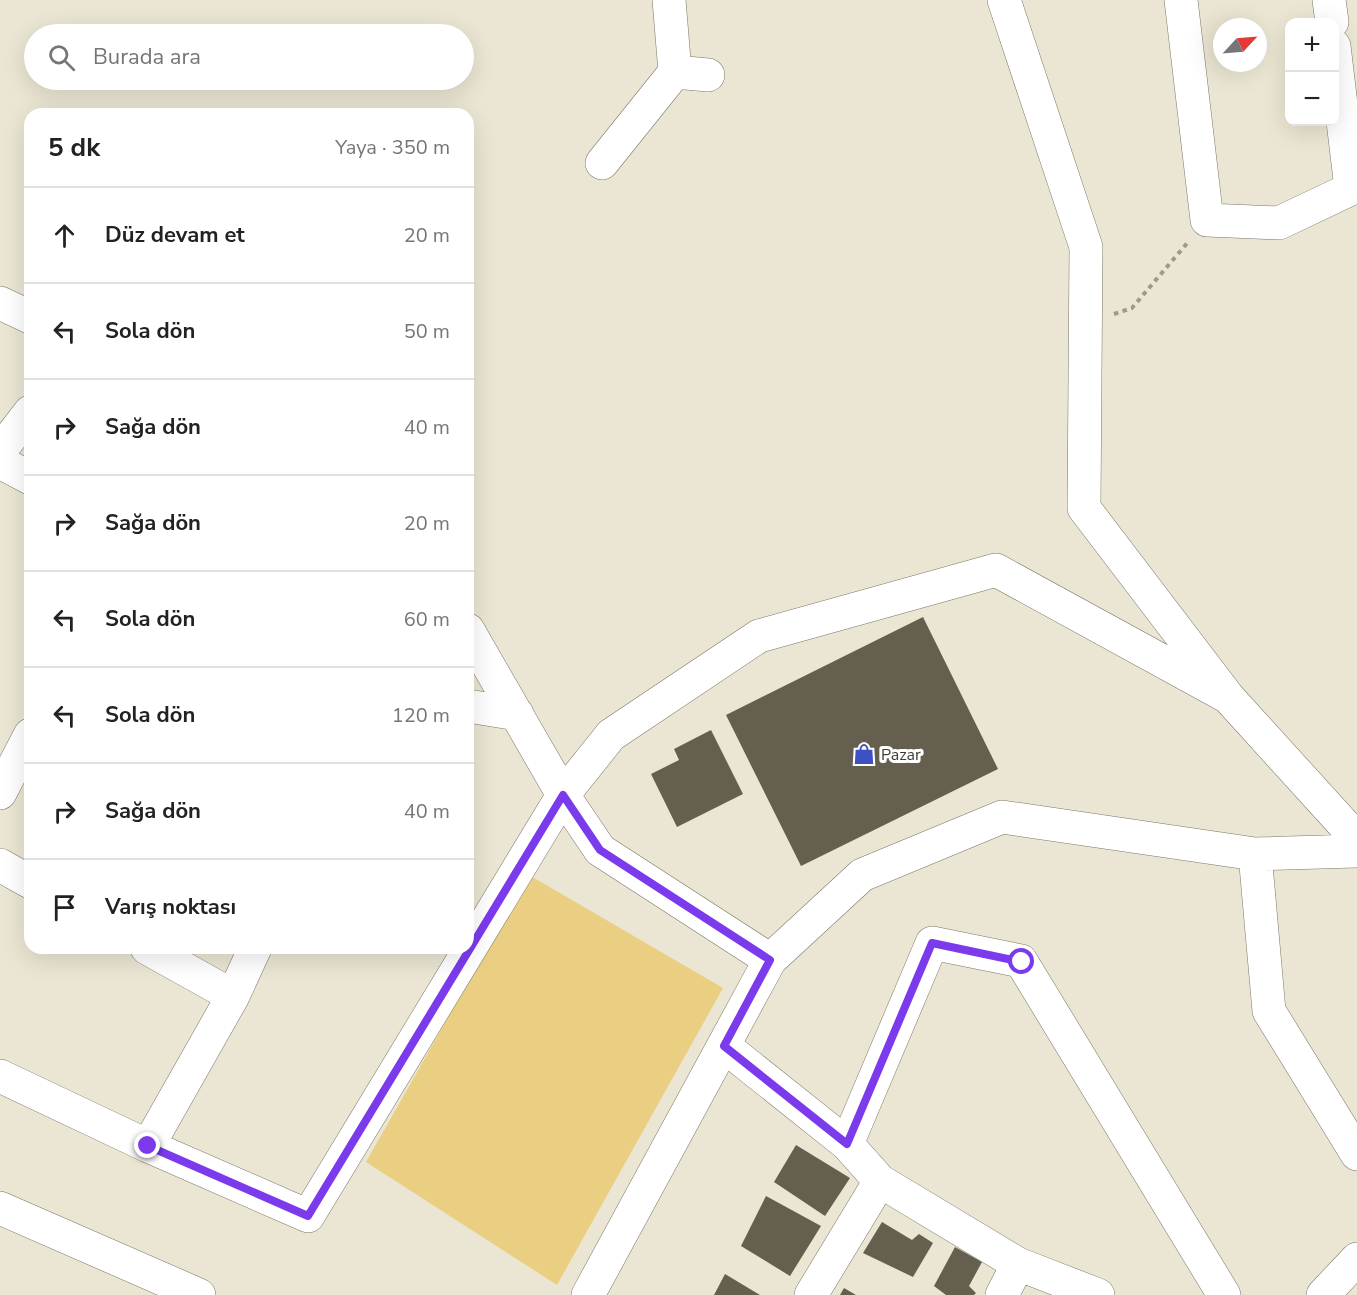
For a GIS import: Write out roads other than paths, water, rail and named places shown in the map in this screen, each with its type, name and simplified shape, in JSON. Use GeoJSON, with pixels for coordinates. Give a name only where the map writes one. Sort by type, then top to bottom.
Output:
{"type":"FeatureCollection","features":[{"type":"Feature","properties":{"kind":"street"},"geometry":{"type":"LineString","coordinates":[[602,163],[675,72],[669,0]]}},
{"type":"Feature","properties":{"kind":"street"},"geometry":{"type":"LineString","coordinates":[[1004,0],[1086,247],[1084,508],[1228,697],[1357,839]]}},
{"type":"Feature","properties":{"kind":"street"},"geometry":{"type":"LineString","coordinates":[[1181,0],[1208,220],[1278,223],[1354,187],[1339,72]]}},
{"type":"Feature","properties":{"kind":"street"},"geometry":{"type":"LineString","coordinates":[[1329,0],[1331,18]]}},
{"type":"Feature","properties":{"kind":"street"},"geometry":{"type":"LineString","coordinates":[[675,72],[708,75]]}},
{"type":"Feature","properties":{"kind":"street"},"geometry":{"type":"LineString","coordinates":[[0,303],[24,314]]}},
{"type":"Feature","properties":{"kind":"street"},"geometry":{"type":"LineString","coordinates":[[0,451],[24,420]]}},
{"type":"Feature","properties":{"kind":"street"},"geometry":{"type":"LineString","coordinates":[[0,462],[24,475]]}},
{"type":"Feature","properties":{"kind":"street"},"geometry":{"type":"LineString","coordinates":[[474,942],[563,795],[611,735],[759,636],[996,570],[1228,697]]}},
{"type":"Feature","properties":{"kind":"street"},"geometry":{"type":"LineString","coordinates":[[474,640],[563,795],[600,850],[770,960]]}},
{"type":"Feature","properties":{"kind":"street"},"geometry":{"type":"LineString","coordinates":[[474,707],[517,714]]}},
{"type":"Feature","properties":{"kind":"street"},"geometry":{"type":"LineString","coordinates":[[0,793],[24,747]]}},
{"type":"Feature","properties":{"kind":"street"},"geometry":{"type":"LineString","coordinates":[[588,1295],[770,960],[862,875],[1002,817],[1256,854],[1357,851]]}},
{"type":"Feature","properties":{"kind":"street"},"geometry":{"type":"LineString","coordinates":[[1256,854],[1269,1011],[1357,1154]]}},
{"type":"Feature","properties":{"kind":"street"},"geometry":{"type":"LineString","coordinates":[[0,866],[24,879]]}},
{"type":"Feature","properties":{"kind":"street"},"geometry":{"type":"LineString","coordinates":[[847,1144],[932,943],[1022,962],[1224,1295]]}},
{"type":"Feature","properties":{"kind":"street"},"geometry":{"type":"LineString","coordinates":[[158,954],[233,996]]}},
{"type":"Feature","properties":{"kind":"street"},"geometry":{"type":"LineString","coordinates":[[148,1146],[233,996],[252,954]]}},
{"type":"Feature","properties":{"kind":"street"},"geometry":{"type":"LineString","coordinates":[[0,1076],[148,1146],[308,1216],[467,954]]}},
{"type":"Feature","properties":{"kind":"street"},"geometry":{"type":"LineString","coordinates":[[724,1046],[847,1144],[880,1180],[1018,1264],[1098,1295]]}},
{"type":"Feature","properties":{"kind":"street"},"geometry":{"type":"LineString","coordinates":[[811,1295],[880,1180]]}},
{"type":"Feature","properties":{"kind":"street"},"geometry":{"type":"LineString","coordinates":[[0,1208],[199,1295]]}},
{"type":"Feature","properties":{"kind":"street"},"geometry":{"type":"LineString","coordinates":[[1323,1295],[1357,1259]]}},
{"type":"Feature","properties":{"kind":"street"},"geometry":{"type":"LineString","coordinates":[[1002,1295],[1018,1264]]}},
{"type":"Feature","properties":{"kind":"place","name":"Pazar"},"geometry":{"type":"Point","coordinates":[864,754]}}]}
